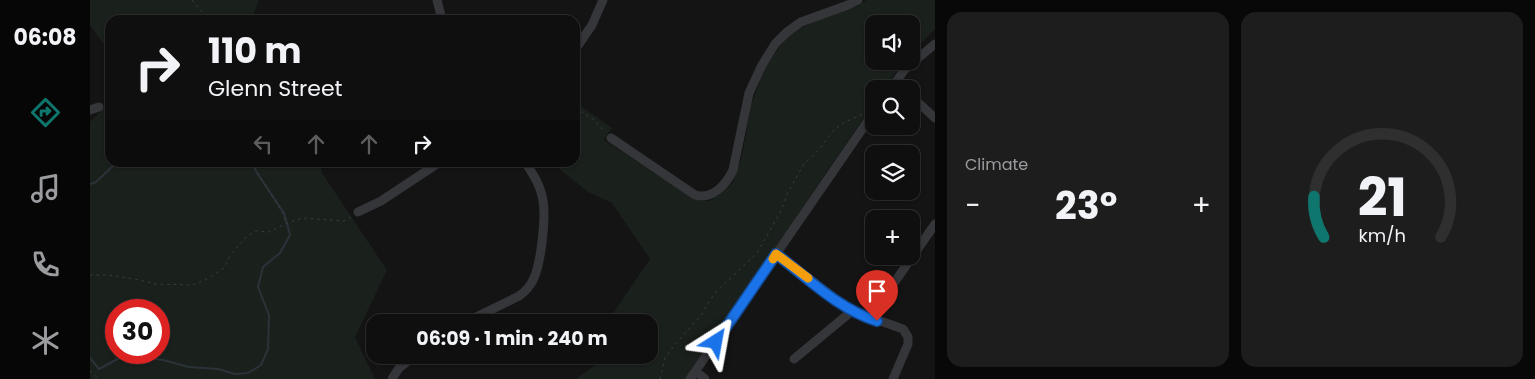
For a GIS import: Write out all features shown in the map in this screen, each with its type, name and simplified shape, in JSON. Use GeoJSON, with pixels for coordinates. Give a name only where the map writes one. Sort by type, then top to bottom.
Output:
{"type":"FeatureCollection","features":[{"type":"Feature","properties":{"kind":"street"},"geometry":{"type":"LineString","coordinates":[[437,0],[441,15]]}},
{"type":"Feature","properties":{"kind":"street"},"geometry":{"type":"LineString","coordinates":[[580,43],[592,25],[603,0]]}},
{"type":"Feature","properties":{"kind":"street"},"geometry":{"type":"LineString","coordinates":[[611,138],[695,194],[706,196],[712,194],[727,180],[733,170],[748,93],[762,65],[776,44],[787,32],[801,22],[858,0]]}},
{"type":"Feature","properties":{"kind":"street"},"geometry":{"type":"LineString","coordinates":[[897,80],[905,69],[935,44]]}},
{"type":"Feature","properties":{"kind":"street"},"geometry":{"type":"LineString","coordinates":[[920,104],[935,118]]}},
{"type":"Feature","properties":{"kind":"street"},"geometry":{"type":"LineString","coordinates":[[90,110],[99,107]]}},
{"type":"Feature","properties":{"kind":"street"},"geometry":{"type":"LineString","coordinates":[[690,379],[865,120]]}},
{"type":"Feature","properties":{"kind":"street"},"geometry":{"type":"LineString","coordinates":[[358,212],[381,201],[432,167]]}},
{"type":"Feature","properties":{"kind":"street"},"geometry":{"type":"LineString","coordinates":[[483,314],[520,296],[526,291],[534,278],[543,226],[543,201],[535,177],[528,167]]}},
{"type":"Feature","properties":{"kind":"street"},"geometry":{"type":"LineString","coordinates":[[869,318],[935,224]]}},
{"type":"Feature","properties":{"kind":"street"},"geometry":{"type":"LineString","coordinates":[[776,254],[852,311],[900,327],[906,334],[908,344],[893,379]]}},
{"type":"Feature","properties":{"kind":"street"},"geometry":{"type":"LineString","coordinates":[[794,359],[852,311]]}},
{"type":"Feature","properties":{"kind":"street"},"geometry":{"type":"LineString","coordinates":[[392,379],[399,368],[404,364]]}},
{"type":"Feature","properties":{"kind":"street"},"geometry":{"type":"LineString","coordinates":[[696,371],[705,379]]}},
{"type":"Feature","properties":{"kind":"path"},"geometry":{"type":"LineString","coordinates":[[192,0],[205,15]]}},
{"type":"Feature","properties":{"kind":"path"},"geometry":{"type":"LineString","coordinates":[[580,111],[593,119],[611,138]]}},
{"type":"Feature","properties":{"kind":"path"},"geometry":{"type":"LineString","coordinates":[[660,379],[665,358],[673,347],[703,313],[716,292],[757,253],[780,213],[788,192],[804,164],[815,154],[835,129],[845,122],[865,114]]}},
{"type":"Feature","properties":{"kind":"path"},"geometry":{"type":"LineString","coordinates":[[254,167],[282,214],[285,224]]}},
{"type":"Feature","properties":{"kind":"path"},"geometry":{"type":"LineString","coordinates":[[90,275],[126,277],[156,284],[192,285],[208,280],[224,268],[231,254],[247,236],[256,231],[269,232],[288,222],[302,218],[344,221],[358,212]]}},
{"type":"Feature","properties":{"kind":"path"},"geometry":{"type":"LineString","coordinates":[[90,371],[99,379]]}},
{"type":"Feature","properties":{"kind":"shaded area"},"geometry":{"type":"Polygon","coordinates":[[[90,0],[259,0],[253,15],[105,15],[105,46],[90,25],[90,0]]]}},
{"type":"Feature","properties":{"kind":"shaded area"},"geometry":{"type":"Polygon","coordinates":[[[866,0],[935,0],[935,29],[920,45],[920,15],[865,15],[865,70],[898,70],[890,80],[865,80],[865,116],[685,379],[576,379],[597,364],[658,364],[658,314],[612,314],[650,259],[612,203],[588,192],[557,167],[580,167],[580,106],[612,128],[604,140],[696,200],[709,201],[733,182],[742,156],[751,105],[766,65],[789,35],[818,19],[858,6],[866,0]]]}},
{"type":"Feature","properties":{"kind":"shaded area"},"geometry":{"type":"Polygon","coordinates":[[[105,107],[105,167],[321,167],[322,173],[387,270],[355,337],[366,364],[368,364],[375,379],[90,379],[90,122],[105,107]]]}},
{"type":"Feature","properties":{"kind":"waterway"},"geometry":{"type":"LineString","coordinates":[[90,184],[96,182],[112,167]]}},
{"type":"Feature","properties":{"kind":"waterway"},"geometry":{"type":"LineString","coordinates":[[90,358],[99,369],[123,356],[163,360],[189,367],[218,369],[235,374],[248,373],[261,365],[268,349],[269,315],[258,287],[263,267],[280,253],[290,235],[284,213],[254,167]]}},
{"type":"Feature","properties":{"kind":"slow traffic"},"geometry":{"type":"LineString","coordinates":[[773,259],[776,254],[808,278]]}},
{"type":"Feature","properties":{"kind":"route"},"geometry":{"type":"LineString","coordinates":[[716,342],[776,254],[844,306],[859,315],[877,321]]}}]}
